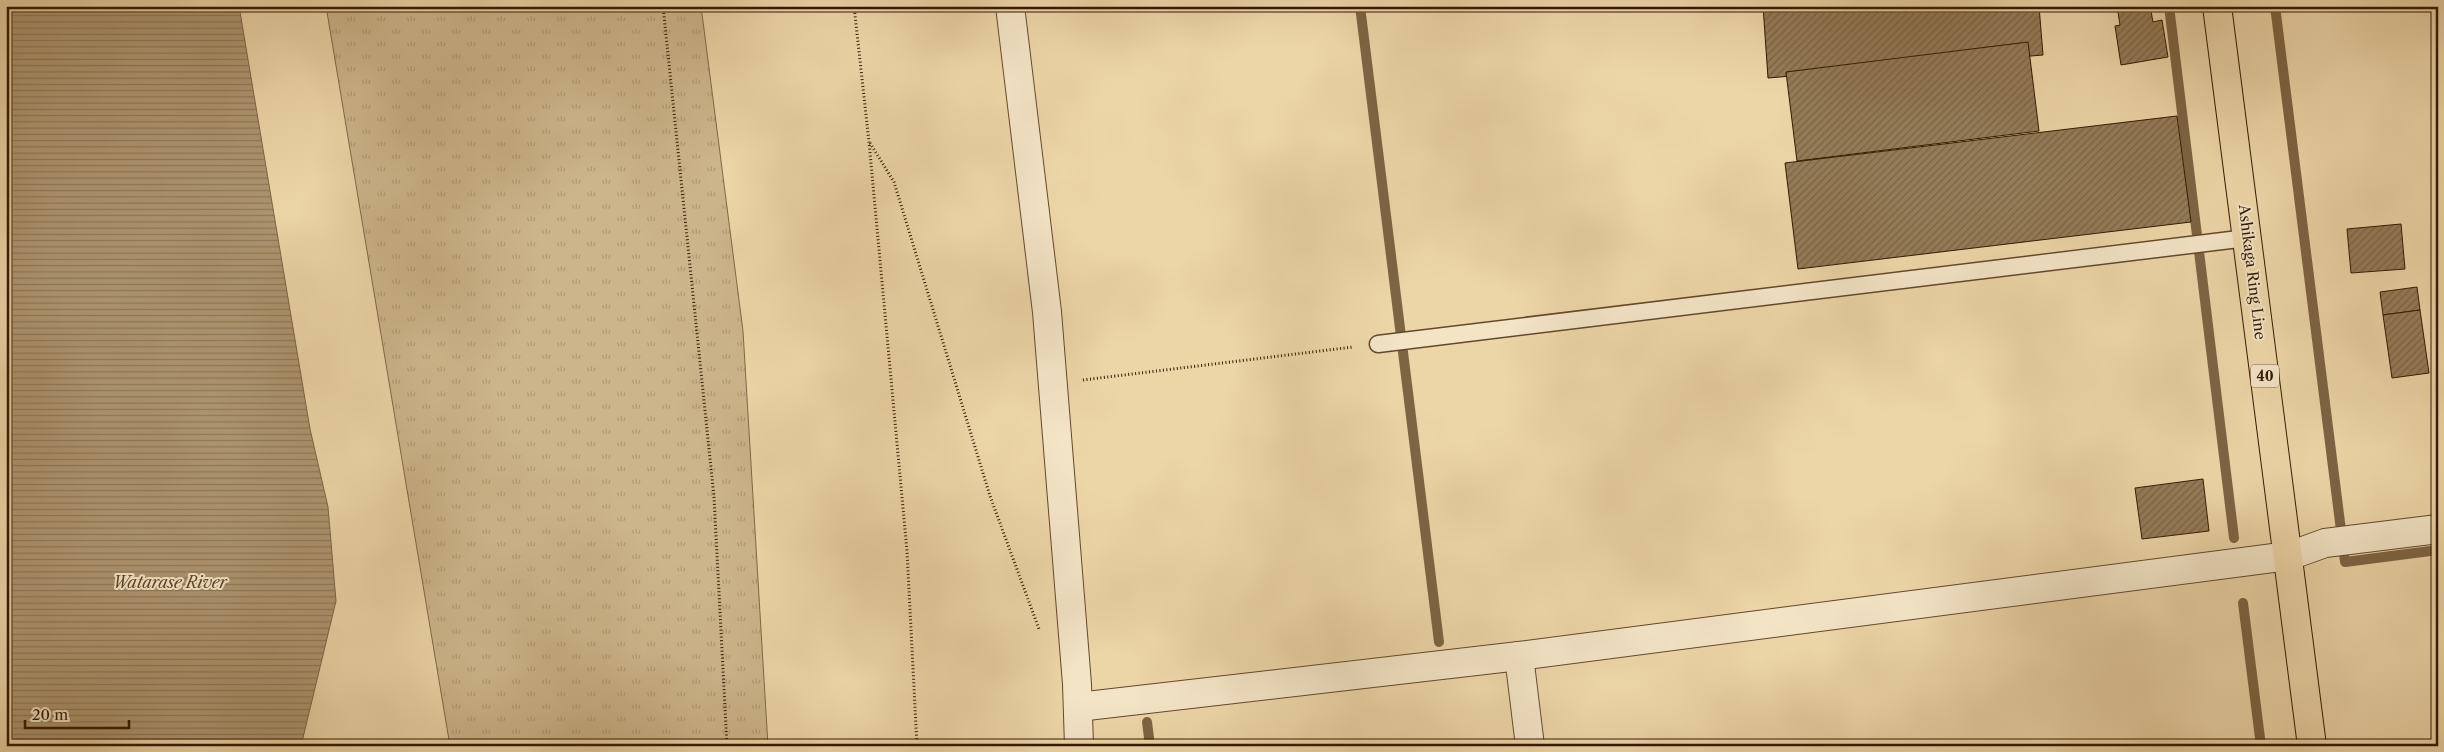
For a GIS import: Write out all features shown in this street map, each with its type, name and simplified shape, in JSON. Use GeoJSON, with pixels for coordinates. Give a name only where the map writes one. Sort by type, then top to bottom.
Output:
{"type":"FeatureCollection","features":[{"type":"Feature","properties":{"kind":"main road","name":"Ashikaga Ring Line"},"geometry":{"type":"LineString","coordinates":[[2217,6],[2312,746]]}},
{"type":"Feature","properties":{"kind":"street"},"geometry":{"type":"LineString","coordinates":[[1010,6],[1047,312],[1078,707],[1078,746]]}},
{"type":"Feature","properties":{"kind":"street"},"geometry":{"type":"LineString","coordinates":[[1078,707],[1519,656],[2289,556],[2325,543],[2438,528]]}},
{"type":"Feature","properties":{"kind":"street"},"geometry":{"type":"LineString","coordinates":[[1519,656],[1530,746]]}},
{"type":"Feature","properties":{"kind":"lane"},"geometry":{"type":"LineString","coordinates":[[1378,344],[2247,238]]}},
{"type":"Feature","properties":{"kind":"path"},"geometry":{"type":"LineString","coordinates":[[663,6],[714,497],[727,746]]}},
{"type":"Feature","properties":{"kind":"path"},"geometry":{"type":"LineString","coordinates":[[854,6],[869,142],[907,551],[917,746]]}},
{"type":"Feature","properties":{"kind":"path"},"geometry":{"type":"LineString","coordinates":[[869,142],[894,182],[990,496],[1041,634]]}},
{"type":"Feature","properties":{"kind":"path"},"geometry":{"type":"LineString","coordinates":[[1053,384],[1378,344]]}},
{"type":"Feature","properties":{"kind":"green space"},"geometry":{"type":"Polygon","coordinates":[[[326,6],[701,6],[743,331],[768,746],[450,746],[326,6]]]}},
{"type":"Feature","properties":{"kind":"water","name":"Watarase River"},"geometry":{"type":"Polygon","coordinates":[[[6,6],[239,6],[310,429],[328,507],[336,601],[301,746],[6,746],[6,6]]]}},
{"type":"Feature","properties":{"kind":"building"},"geometry":{"type":"Polygon","coordinates":[[[1763,6],[2039,6],[2043,55],[1768,78],[1763,6]]]}},
{"type":"Feature","properties":{"kind":"building"},"geometry":{"type":"Polygon","coordinates":[[[2117,6],[2150,6],[2153,22],[2162,20],[2168,57],[2121,65],[2115,26],[2120,25],[2117,6]]]}},
{"type":"Feature","properties":{"kind":"building"},"geometry":{"type":"Polygon","coordinates":[[[2028,42],[2039,131],[1797,161],[1786,72],[2028,42]]]}},
{"type":"Feature","properties":{"kind":"building"},"geometry":{"type":"Polygon","coordinates":[[[2177,116],[2191,222],[1798,269],[1785,163],[2177,116]]]}},
{"type":"Feature","properties":{"kind":"building"},"geometry":{"type":"Polygon","coordinates":[[[2401,224],[2405,269],[2351,273],[2347,229],[2401,224]]]}},
{"type":"Feature","properties":{"kind":"building"},"geometry":{"type":"Polygon","coordinates":[[[2417,287],[2420,310],[2383,315],[2380,292],[2417,287]]]}},
{"type":"Feature","properties":{"kind":"building"},"geometry":{"type":"Polygon","coordinates":[[[2420,310],[2429,373],[2392,378],[2383,315],[2420,310]]]}},
{"type":"Feature","properties":{"kind":"building"},"geometry":{"type":"Polygon","coordinates":[[[2203,479],[2209,531],[2142,539],[2135,488],[2203,479]]]}},
{"type":"Feature","properties":{"kind":"waterway"},"geometry":{"type":"LineString","coordinates":[[1360,6],[1439,642]]}},
{"type":"Feature","properties":{"kind":"waterway"},"geometry":{"type":"LineString","coordinates":[[2169,6],[2234,538]]}},
{"type":"Feature","properties":{"kind":"waterway"},"geometry":{"type":"LineString","coordinates":[[2275,6],[2345,562],[2438,550]]}},
{"type":"Feature","properties":{"kind":"waterway"},"geometry":{"type":"LineString","coordinates":[[2243,603],[2261,746]]}},
{"type":"Feature","properties":{"kind":"waterway"},"geometry":{"type":"LineString","coordinates":[[1147,722],[1150,746]]}}]}
